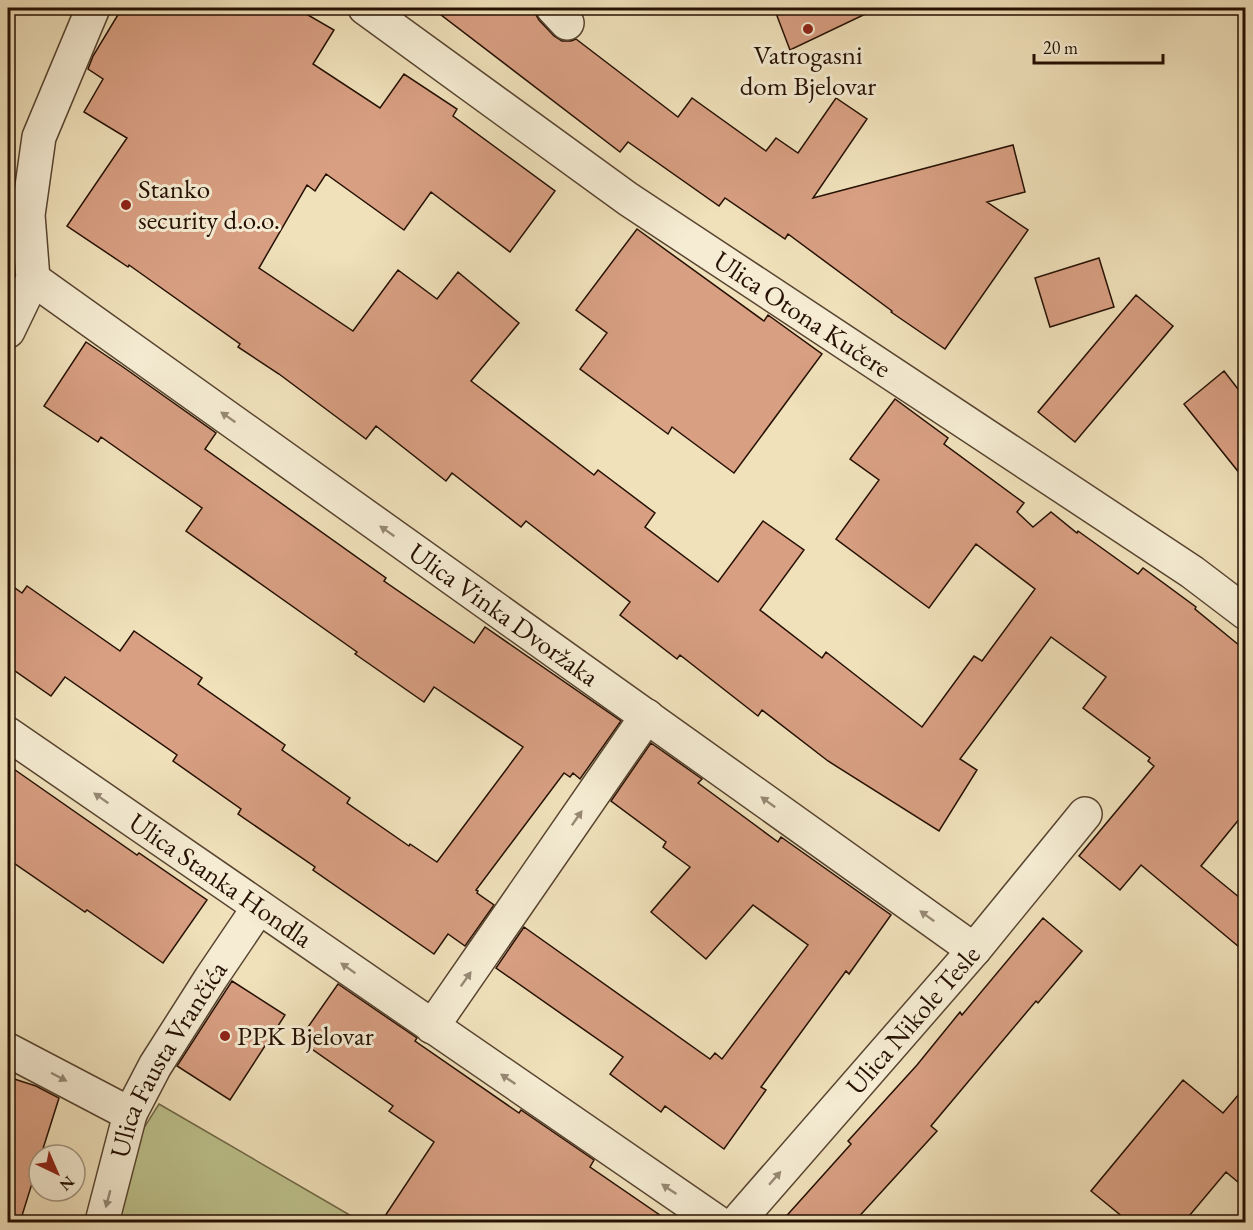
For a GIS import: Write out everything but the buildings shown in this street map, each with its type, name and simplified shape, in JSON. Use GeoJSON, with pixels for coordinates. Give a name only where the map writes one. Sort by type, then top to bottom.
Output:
{"type":"FeatureCollection","features":[{"type":"Feature","properties":{"kind":"street"},"geometry":{"type":"LineString","coordinates":[[8,331],[33,279],[28,215],[39,137],[93,8]]}},
{"type":"Feature","properties":{"kind":"street","name":"Ulica Otona Kučere"},"geometry":{"type":"LineString","coordinates":[[365,8],[628,199],[1192,572],[1245,613]]}},
{"type":"Feature","properties":{"kind":"street","name":"Ulica Vinka Dvoržaka"},"geometry":{"type":"LineString","coordinates":[[33,279],[974,950]]}},
{"type":"Feature","properties":{"kind":"street"},"geometry":{"type":"LineString","coordinates":[[432,1027],[647,716]]}},
{"type":"Feature","properties":{"kind":"street","name":"Ulica Stanka Hondla"},"geometry":{"type":"LineString","coordinates":[[8,734],[717,1222]]}},
{"type":"Feature","properties":{"kind":"street","name":"Ulica Nikole Tesle"},"geometry":{"type":"LineString","coordinates":[[737,1222],[974,950],[1085,814]]}},
{"type":"Feature","properties":{"kind":"street","name":"Ulica Fausta Vrančića"},"geometry":{"type":"LineString","coordinates":[[102,1222],[130,1114],[155,1066],[259,907]]}},
{"type":"Feature","properties":{"kind":"street"},"geometry":{"type":"LineString","coordinates":[[8,1050],[130,1114]]}},
{"type":"Feature","properties":{"kind":"green space"},"geometry":{"type":"Polygon","coordinates":[[[159,1104],[360,1221],[111,1222],[128,1153],[159,1104]]]}},
{"type":"Feature","properties":{"kind":"place","name":"Vatrogasni dom Bjelovar"},"geometry":{"type":"Point","coordinates":[808,29]}},
{"type":"Feature","properties":{"kind":"place","name":"Stanko security d.o.o."},"geometry":{"type":"Point","coordinates":[126,205]}},
{"type":"Feature","properties":{"kind":"place","name":"PPK Bjelovar"},"geometry":{"type":"Point","coordinates":[225,1036]}}]}
